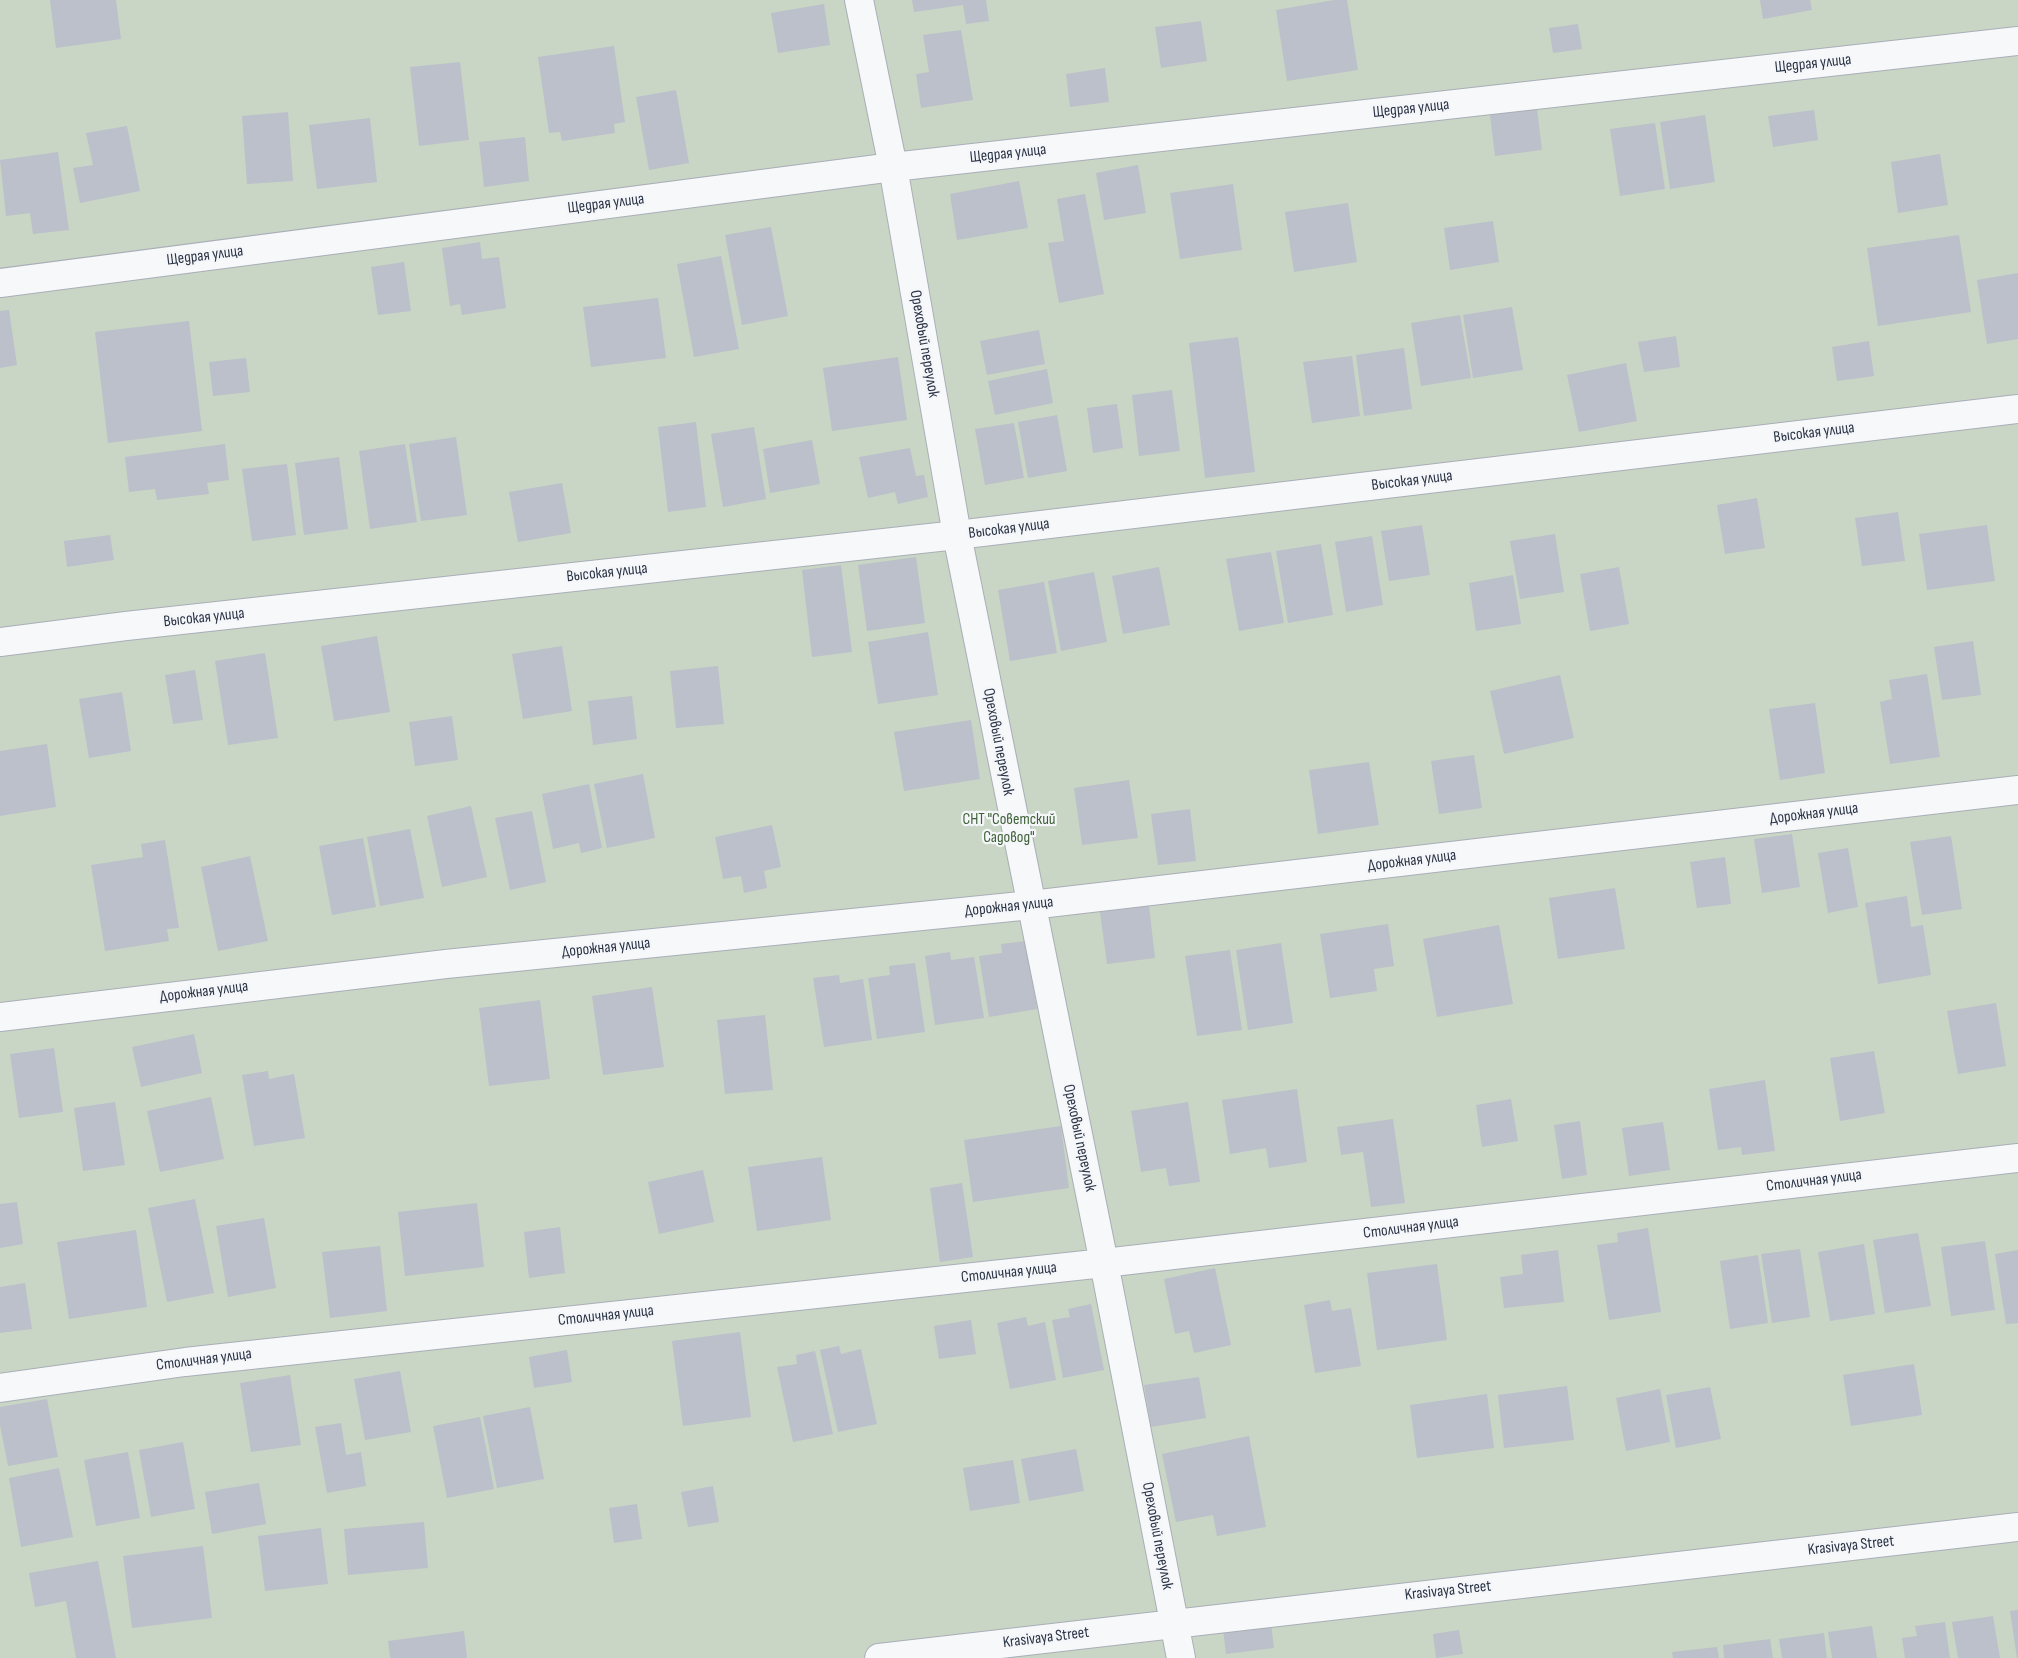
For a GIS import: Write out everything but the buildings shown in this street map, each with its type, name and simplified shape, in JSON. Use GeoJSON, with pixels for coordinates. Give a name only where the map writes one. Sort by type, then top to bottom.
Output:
{"type":"FeatureCollection","features":[{"type":"Feature","properties":{"kind":"street","name":"Ореховый переулок"},"geometry":{"type":"LineString","coordinates":[[860,0],[893,167],[957,535],[1104,1263],[1181,1658]]}},
{"type":"Feature","properties":{"kind":"street","name":"Щедрая улица"},"geometry":{"type":"LineString","coordinates":[[0,283],[893,167],[2018,41]]}},
{"type":"Feature","properties":{"kind":"street","name":"Высокая улица"},"geometry":{"type":"LineString","coordinates":[[0,642],[126,626],[957,535],[2018,409]]}},
{"type":"Feature","properties":{"kind":"street","name":"Дорожная улица"},"geometry":{"type":"LineString","coordinates":[[0,1017],[446,964],[1031,905],[2018,790]]}},
{"type":"Feature","properties":{"kind":"street","name":"Столичная улица"},"geometry":{"type":"LineString","coordinates":[[0,1388],[185,1362],[1104,1263],[2018,1158]]}},
{"type":"Feature","properties":{"kind":"street","name":"Krasivaya Street"},"geometry":{"type":"LineString","coordinates":[[879,1658],[1174,1622],[2018,1527]]}},
{"type":"Feature","properties":{"kind":"green space","name":"СНТ \"Советский Садовод\""},"geometry":{"type":"Polygon","coordinates":[[[0,0],[2018,0],[2018,1658],[0,1658],[0,0]]]}}]}
